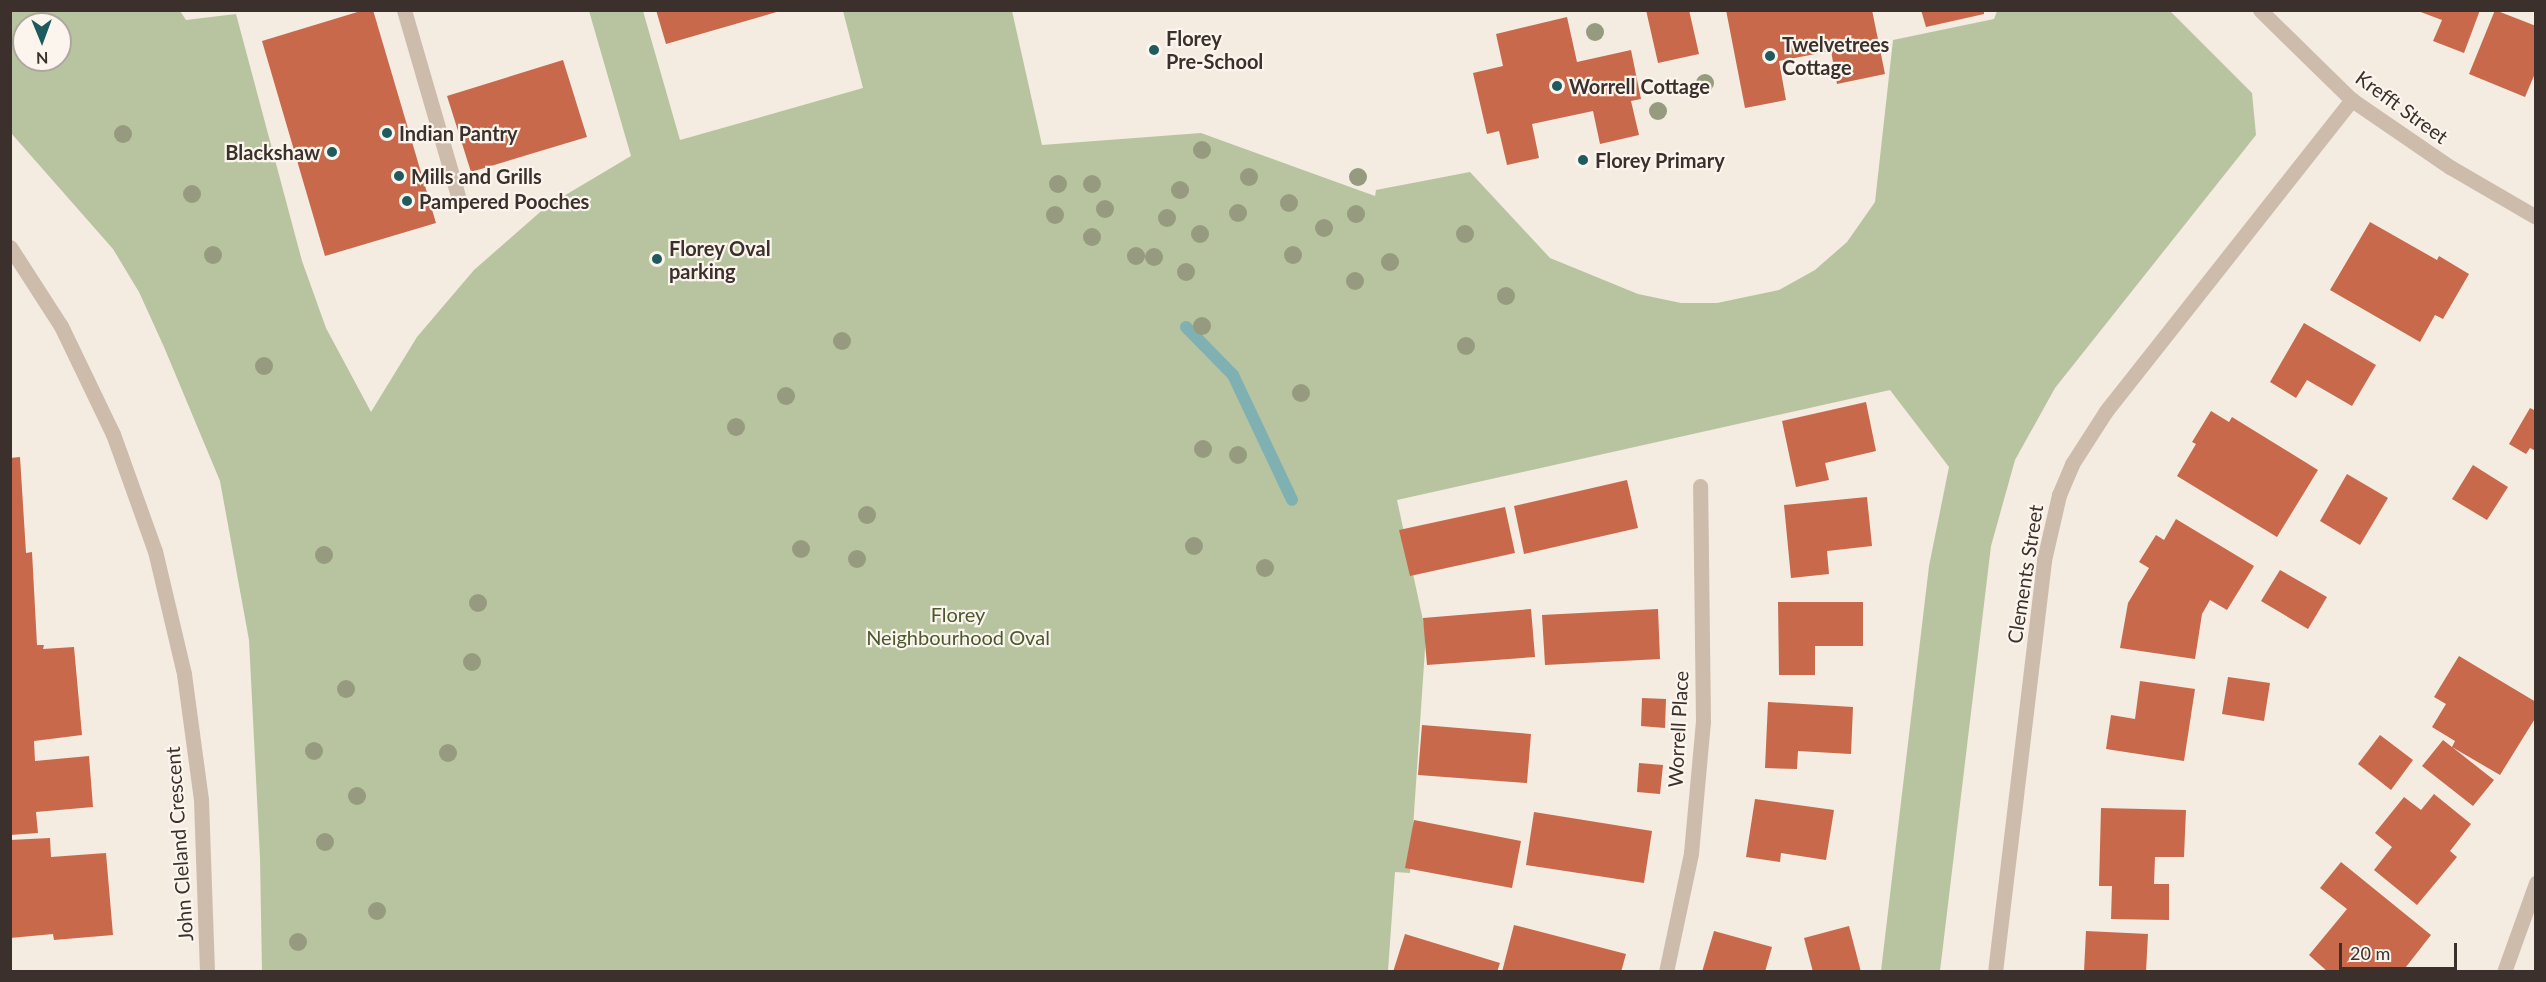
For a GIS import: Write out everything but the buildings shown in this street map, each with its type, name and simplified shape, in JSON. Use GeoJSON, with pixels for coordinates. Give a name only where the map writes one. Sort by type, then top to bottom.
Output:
{"type":"FeatureCollection","features":[{"type":"Feature","properties":{"kind":"street"},"geometry":{"type":"LineString","coordinates":[[404,10],[460,203]]}},
{"type":"Feature","properties":{"kind":"street","name":"Krefft Street"},"geometry":{"type":"LineString","coordinates":[[2260,10],[2352,100],[2450,167],[2535,217]]}},
{"type":"Feature","properties":{"kind":"street","name":"Clements Street"},"geometry":{"type":"LineString","coordinates":[[1995,972],[2044,560],[2059,495],[2072,464],[2106,411],[2352,100]]}},
{"type":"Feature","properties":{"kind":"street","name":"John Cleland Crescent"},"geometry":{"type":"LineString","coordinates":[[10,247],[61,326],[112,434],[151,541],[184,674],[201,800],[207,972]]}},
{"type":"Feature","properties":{"kind":"street","name":"Worrell Place"},"geometry":{"type":"LineString","coordinates":[[1666,972],[1691,853],[1703,722],[1700,486]]}},
{"type":"Feature","properties":{"kind":"street"},"geometry":{"type":"LineString","coordinates":[[2504,972],[2535,883]]}},
{"type":"Feature","properties":{"kind":"green space","name":"Florey Neighbourhood Oval"},"geometry":{"type":"Polygon","coordinates":[[[10,11],[180,11],[186,20],[236,14],[302,261],[326,328],[371,412],[417,337],[474,270],[547,206],[631,156],[589,11],[643,11],[680,140],[863,88],[843,11],[1012,11],[1042,145],[1201,133],[1375,196],[1376,190],[1470,172],[1550,258],[1638,294],[1681,303],[1717,303],[1779,290],[1815,270],[1847,242],[1875,202],[1893,40],[1994,19],[1997,11],[2170,11],[2252,93],[2256,135],[2055,388],[2015,460],[1991,546],[1940,971],[1881,971],[1929,566],[1949,467],[1890,390],[1397,500],[1426,634],[1410,873],[1395,872],[1388,971],[262,971],[260,858],[249,640],[220,481],[139,292],[113,249],[11,133],[10,11]]]}},
{"type":"Feature","properties":{"kind":"waterway"},"geometry":{"type":"LineString","coordinates":[[1186,327],[1233,375],[1292,500]]}},
{"type":"Feature","properties":{"kind":"place","name":"Florey Pre-School"},"geometry":{"type":"Point","coordinates":[1154,50]}},
{"type":"Feature","properties":{"kind":"place","name":"Twelvetrees Cottage"},"geometry":{"type":"Point","coordinates":[1770,56]}},
{"type":"Feature","properties":{"kind":"place","name":"Worrell Cottage"},"geometry":{"type":"Point","coordinates":[1557,86]}},
{"type":"Feature","properties":{"kind":"place","name":"Indian Pantry"},"geometry":{"type":"Point","coordinates":[387,133]}},
{"type":"Feature","properties":{"kind":"place","name":"Blackshaw"},"geometry":{"type":"Point","coordinates":[332,152]}},
{"type":"Feature","properties":{"kind":"place","name":"Florey Primary"},"geometry":{"type":"Point","coordinates":[1583,160]}},
{"type":"Feature","properties":{"kind":"place","name":"Mills and Grills"},"geometry":{"type":"Point","coordinates":[399,176]}},
{"type":"Feature","properties":{"kind":"place","name":"Pampered Pooches"},"geometry":{"type":"Point","coordinates":[407,201]}},
{"type":"Feature","properties":{"kind":"place","name":"Florey Oval parking"},"geometry":{"type":"Point","coordinates":[657,259]}}]}
